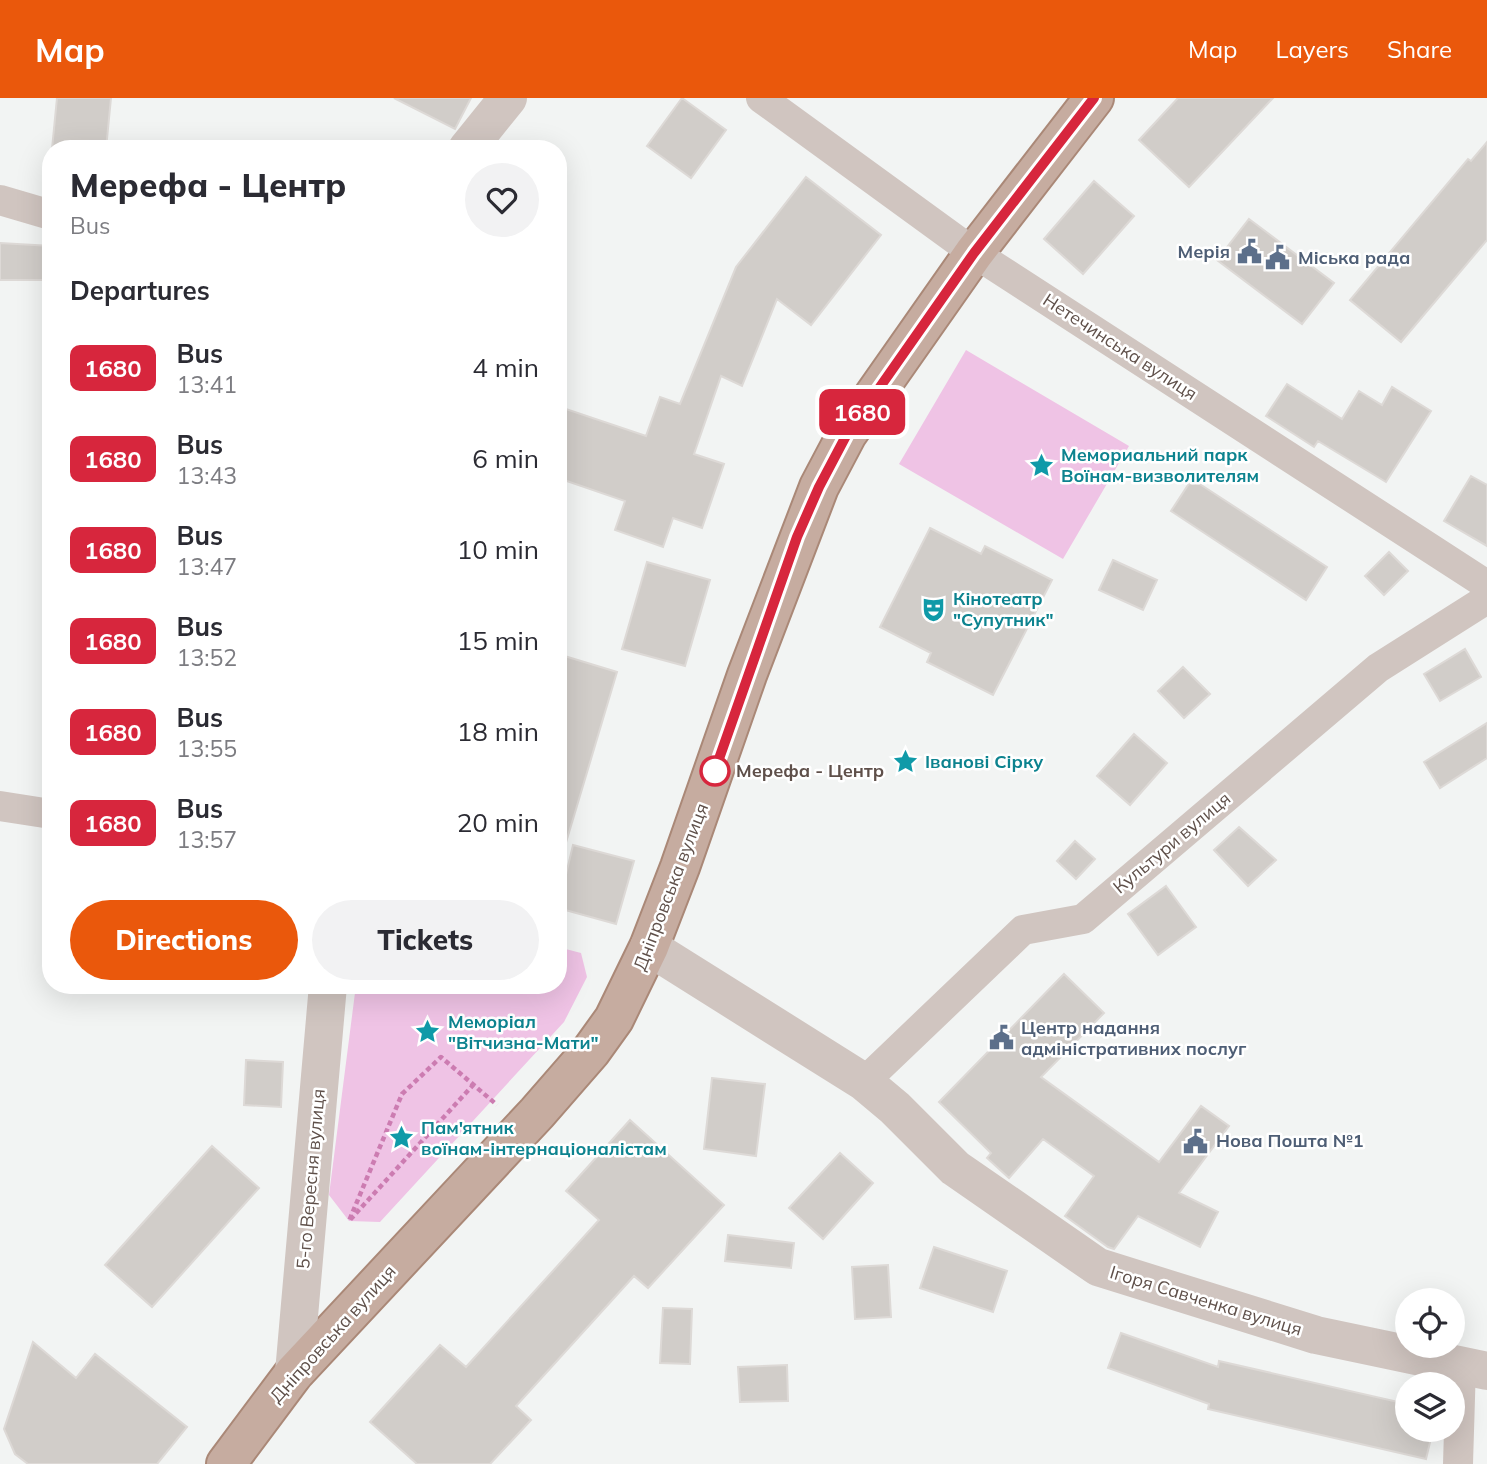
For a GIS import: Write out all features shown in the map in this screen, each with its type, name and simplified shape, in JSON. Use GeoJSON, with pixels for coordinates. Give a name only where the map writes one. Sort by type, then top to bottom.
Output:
{"type":"FeatureCollection","features":[{"type":"Feature","properties":{"kind":"highway","name":"Дніпровська вулиця"},"geometry":{"type":"LineString","coordinates":[[226,1464],[294,1373],[591,1051],[624,1000],[649,947],[797,537],[819,487],[847,434],[974,253],[1094,98]]}},
{"type":"Feature","properties":{"kind":"street"},"geometry":{"type":"LineString","coordinates":[[474,140],[508,98]]}},
{"type":"Feature","properties":{"kind":"street","name":"Нетечинська вулиця"},"geometry":{"type":"LineString","coordinates":[[761,98],[974,253],[1487,585]]}},
{"type":"Feature","properties":{"kind":"street"},"geometry":{"type":"LineString","coordinates":[[0,200],[42,212]]}},
{"type":"Feature","properties":{"kind":"street","name":"Культури вулиця"},"geometry":{"type":"LineString","coordinates":[[864,1082],[1023,930],[1083,919],[1378,668],[1487,599]]}},
{"type":"Feature","properties":{"kind":"street"},"geometry":{"type":"LineString","coordinates":[[0,806],[42,813]]}},
{"type":"Feature","properties":{"kind":"street","name":"Ігоря Савченка вулиця"},"geometry":{"type":"LineString","coordinates":[[649,947],[864,1082],[895,1108],[955,1168],[1098,1267],[1315,1335],[1474,1368]]}},
{"type":"Feature","properties":{"kind":"street","name":"5-го Вересня вулиця"},"geometry":{"type":"LineString","coordinates":[[294,1373],[327,994]]}},
{"type":"Feature","properties":{"kind":"street"},"geometry":{"type":"LineString","coordinates":[[1458,1464],[1474,1368]]}},
{"type":"Feature","properties":{"kind":"path"},"geometry":{"type":"LineString","coordinates":[[474,1084],[349,1221],[402,1094],[441,1056],[474,1084],[497,1105]]}},
{"type":"Feature","properties":{"kind":"shaded area"},"geometry":{"type":"Polygon","coordinates":[[[966,350],[1129,446],[1063,559],[899,464],[966,350]]]}},
{"type":"Feature","properties":{"kind":"shaded area"},"geometry":{"type":"Polygon","coordinates":[[[567,949],[581,953],[587,977],[564,1022],[380,1222],[349,1221],[329,1195],[355,994],[567,994],[567,949]]]}},
{"type":"Feature","properties":{"kind":"building"},"geometry":{"type":"Polygon","coordinates":[[[57,98],[111,98],[107,140],[53,140],[57,98]]]}},
{"type":"Feature","properties":{"kind":"building"},"geometry":{"type":"Polygon","coordinates":[[[394,98],[471,98],[455,129],[394,98]]]}},
{"type":"Feature","properties":{"kind":"building"},"geometry":{"type":"Polygon","coordinates":[[[682,98],[726,130],[691,178],[647,146],[682,98]]]}},
{"type":"Feature","properties":{"kind":"building"},"geometry":{"type":"Polygon","coordinates":[[[1178,98],[1273,98],[1189,187],[1139,140],[1178,98]]]}},
{"type":"Feature","properties":{"kind":"building"},"geometry":{"type":"Polygon","coordinates":[[[1487,142],[1487,240],[1401,342],[1350,300],[1468,159],[1471,161],[1487,142]]]}},
{"type":"Feature","properties":{"kind":"building"},"geometry":{"type":"Polygon","coordinates":[[[806,177],[881,235],[811,325],[777,299],[742,386],[721,376],[694,454],[724,464],[702,528],[673,518],[663,547],[615,530],[625,501],[567,481],[567,409],[646,436],[660,397],[680,404],[736,267],[806,177]]]}},
{"type":"Feature","properties":{"kind":"building"},"geometry":{"type":"Polygon","coordinates":[[[1094,181],[1134,216],[1083,274],[1044,239],[1094,181]]]}},
{"type":"Feature","properties":{"kind":"building"},"geometry":{"type":"Polygon","coordinates":[[[1249,219],[1334,283],[1302,324],[1217,260],[1249,219]]]}},
{"type":"Feature","properties":{"kind":"building"},"geometry":{"type":"Polygon","coordinates":[[[0,243],[42,245],[42,280],[0,280],[0,243]]]}},
{"type":"Feature","properties":{"kind":"building"},"geometry":{"type":"Polygon","coordinates":[[[1287,384],[1342,419],[1359,391],[1382,405],[1392,387],[1431,411],[1386,482],[1318,441],[1314,447],[1266,416],[1287,384]]]}},
{"type":"Feature","properties":{"kind":"building"},"geometry":{"type":"Polygon","coordinates":[[[1471,476],[1487,485],[1487,546],[1444,521],[1471,476]]]}},
{"type":"Feature","properties":{"kind":"building"},"geometry":{"type":"Polygon","coordinates":[[[1192,479],[1327,567],[1306,600],[1171,511],[1192,479]]]}},
{"type":"Feature","properties":{"kind":"building"},"geometry":{"type":"Polygon","coordinates":[[[930,528],[981,554],[985,546],[1052,580],[993,695],[927,662],[931,653],[880,627],[930,528]]]}},
{"type":"Feature","properties":{"kind":"building"},"geometry":{"type":"Polygon","coordinates":[[[1389,552],[1408,571],[1384,595],[1365,576],[1389,552]]]}},
{"type":"Feature","properties":{"kind":"building"},"geometry":{"type":"Polygon","coordinates":[[[1113,560],[1157,580],[1143,610],[1099,590],[1113,560]]]}},
{"type":"Feature","properties":{"kind":"building"},"geometry":{"type":"Polygon","coordinates":[[[647,562],[710,580],[685,666],[622,649],[647,562]]]}},
{"type":"Feature","properties":{"kind":"building"},"geometry":{"type":"Polygon","coordinates":[[[1465,649],[1481,677],[1440,701],[1424,674],[1465,649]]]}},
{"type":"Feature","properties":{"kind":"building"},"geometry":{"type":"Polygon","coordinates":[[[567,657],[617,672],[567,839],[567,657]]]}},
{"type":"Feature","properties":{"kind":"building"},"geometry":{"type":"Polygon","coordinates":[[[1183,667],[1210,694],[1184,718],[1158,691],[1183,667]]]}},
{"type":"Feature","properties":{"kind":"building"},"geometry":{"type":"Polygon","coordinates":[[[1487,723],[1487,758],[1440,788],[1424,762],[1487,723]]]}},
{"type":"Feature","properties":{"kind":"building"},"geometry":{"type":"Polygon","coordinates":[[[1134,734],[1167,763],[1130,805],[1097,776],[1134,734]]]}},
{"type":"Feature","properties":{"kind":"building"},"geometry":{"type":"Polygon","coordinates":[[[1239,827],[1276,860],[1248,886],[1214,850],[1239,827]]]}},
{"type":"Feature","properties":{"kind":"building"},"geometry":{"type":"Polygon","coordinates":[[[1075,841],[1095,859],[1076,879],[1057,861],[1075,841]]]}},
{"type":"Feature","properties":{"kind":"building"},"geometry":{"type":"Polygon","coordinates":[[[573,845],[634,861],[616,924],[567,910],[567,870],[573,845]]]}},
{"type":"Feature","properties":{"kind":"building"},"geometry":{"type":"Polygon","coordinates":[[[1166,886],[1196,927],[1158,955],[1128,914],[1166,886]]]}},
{"type":"Feature","properties":{"kind":"building"},"geometry":{"type":"Polygon","coordinates":[[[1064,974],[1104,1013],[1041,1077],[1159,1162],[1201,1106],[1229,1126],[1179,1193],[1218,1212],[1200,1247],[1138,1216],[1114,1249],[1108,1247],[1065,1216],[1094,1176],[1043,1139],[1009,1178],[987,1158],[991,1153],[939,1102],[1064,974]]]}},
{"type":"Feature","properties":{"kind":"building"},"geometry":{"type":"Polygon","coordinates":[[[246,1060],[283,1062],[281,1107],[244,1105],[246,1060]]]}},
{"type":"Feature","properties":{"kind":"building"},"geometry":{"type":"Polygon","coordinates":[[[712,1078],[765,1084],[756,1156],[704,1149],[712,1078]]]}},
{"type":"Feature","properties":{"kind":"building"},"geometry":{"type":"Polygon","coordinates":[[[630,1120],[724,1205],[648,1288],[634,1276],[516,1406],[531,1420],[490,1464],[417,1464],[370,1422],[440,1345],[466,1367],[599,1220],[566,1191],[630,1120]]]}},
{"type":"Feature","properties":{"kind":"building"},"geometry":{"type":"Polygon","coordinates":[[[212,1146],[259,1188],[152,1307],[105,1265],[212,1146]]]}},
{"type":"Feature","properties":{"kind":"building"},"geometry":{"type":"Polygon","coordinates":[[[840,1153],[873,1183],[823,1239],[789,1208],[840,1153]]]}},
{"type":"Feature","properties":{"kind":"building"},"geometry":{"type":"Polygon","coordinates":[[[728,1235],[794,1243],[791,1268],[725,1261],[728,1235]]]}},
{"type":"Feature","properties":{"kind":"building"},"geometry":{"type":"Polygon","coordinates":[[[934,1247],[1007,1271],[993,1312],[920,1288],[934,1247]]]}},
{"type":"Feature","properties":{"kind":"building"},"geometry":{"type":"Polygon","coordinates":[[[888,1265],[891,1317],[855,1319],[852,1267],[888,1265]]]}},
{"type":"Feature","properties":{"kind":"building"},"geometry":{"type":"Polygon","coordinates":[[[663,1308],[692,1309],[690,1364],[660,1363],[663,1308]]]}},
{"type":"Feature","properties":{"kind":"building"},"geometry":{"type":"Polygon","coordinates":[[[1121,1333],[1218,1367],[1219,1361],[1395,1401],[1395,1442],[1430,1442],[1426,1459],[1208,1409],[1209,1404],[1108,1368],[1121,1333]]]}},
{"type":"Feature","properties":{"kind":"building"},"geometry":{"type":"Polygon","coordinates":[[[33,1342],[76,1378],[95,1354],[187,1427],[157,1464],[28,1464],[15,1454],[4,1429],[33,1342]]]}},
{"type":"Feature","properties":{"kind":"building"},"geometry":{"type":"Polygon","coordinates":[[[787,1365],[788,1401],[740,1402],[738,1367],[787,1365]]]}},
{"type":"Feature","properties":{"kind":"bus line","name":"1680"},"geometry":{"type":"LineString","coordinates":[[714,773],[797,537],[847,434],[974,253],[1094,98]]}},
{"type":"Feature","properties":{"kind":"place","name":"Мерія"},"geometry":{"type":"Point","coordinates":[1250,252]}},
{"type":"Feature","properties":{"kind":"place","name":"Міська рада"},"geometry":{"type":"Point","coordinates":[1278,258]}},
{"type":"Feature","properties":{"kind":"place","name":"Мемориальний парк Воїнам-визволителям"},"geometry":{"type":"Point","coordinates":[1041,465]}},
{"type":"Feature","properties":{"kind":"place","name":"Кінотеатр \"Супутник\""},"geometry":{"type":"Point","coordinates":[933,609]}},
{"type":"Feature","properties":{"kind":"place","name":"Іванові Сірку"},"geometry":{"type":"Point","coordinates":[905,762]}},
{"type":"Feature","properties":{"kind":"place","name":"Мерефа - Центр"},"geometry":{"type":"Point","coordinates":[715,771]}},
{"type":"Feature","properties":{"kind":"place","name":"Меморіал \"Вітчизна-Мати\""},"geometry":{"type":"Point","coordinates":[428,1032]}},
{"type":"Feature","properties":{"kind":"place","name":"Центр надання адміністративних послуг"},"geometry":{"type":"Point","coordinates":[1001,1038]}},
{"type":"Feature","properties":{"kind":"place","name":"Пам'ятник воїнам-інтернаціоналістам"},"geometry":{"type":"Point","coordinates":[401,1138]}},
{"type":"Feature","properties":{"kind":"place","name":"Нова Пошта №1"},"geometry":{"type":"Point","coordinates":[1196,1141]}}]}
